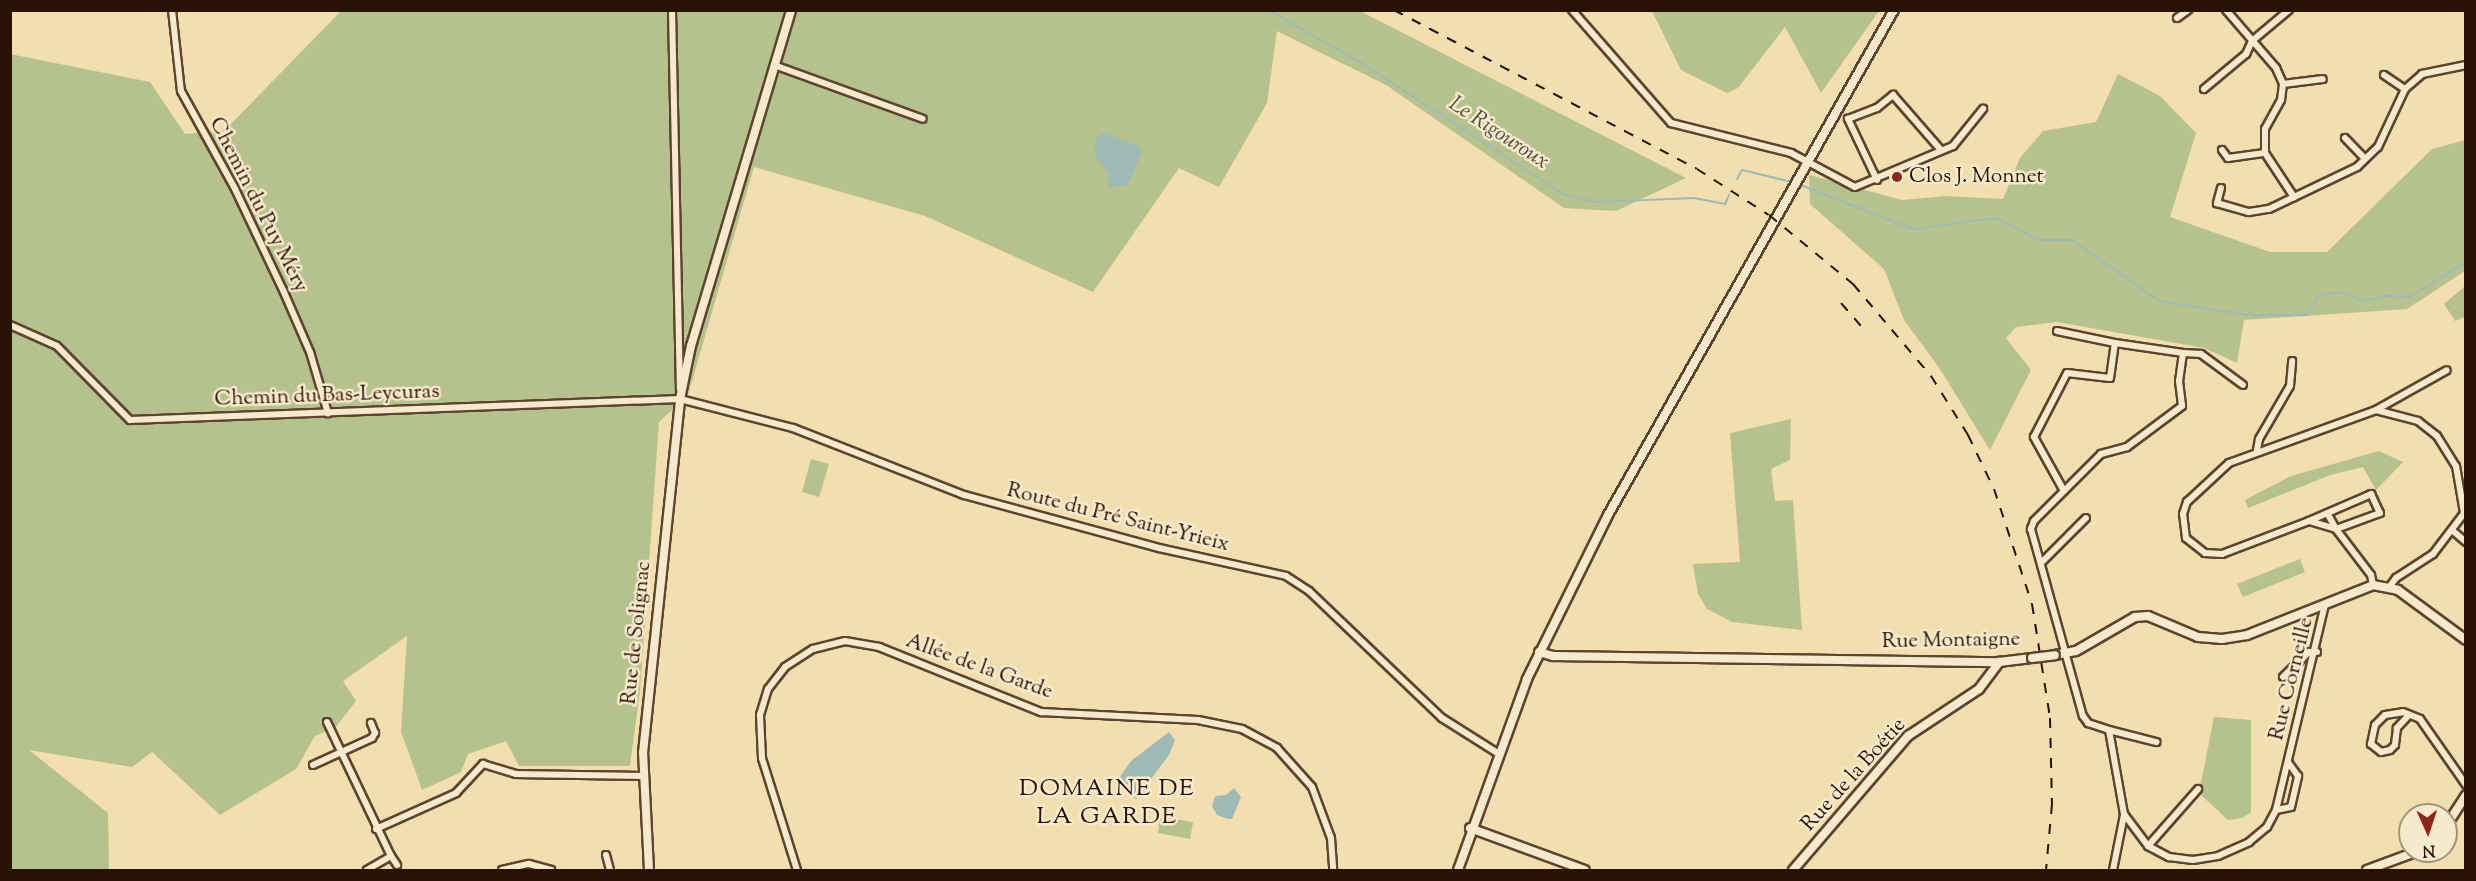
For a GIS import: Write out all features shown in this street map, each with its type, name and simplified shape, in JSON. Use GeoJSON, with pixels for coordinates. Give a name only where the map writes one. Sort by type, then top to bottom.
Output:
{"type":"FeatureCollection","features":[{"type":"Feature","properties":{"kind":"main road"},"geometry":{"type":"LineString","coordinates":[[1458,870],[1470,828],[1539,652],[1608,515],[1894,10]]}},
{"type":"Feature","properties":{"kind":"street","name":"Chemin du Puy Méry"},"geometry":{"type":"LineString","coordinates":[[172,10],[181,92],[235,189],[273,269],[310,352],[328,412]]}},
{"type":"Feature","properties":{"kind":"street"},"geometry":{"type":"LineString","coordinates":[[672,10],[680,399]]}},
{"type":"Feature","properties":{"kind":"street","name":"Rue de Solignac"},"geometry":{"type":"LineString","coordinates":[[649,870],[642,776],[680,399],[691,346],[790,10]]}},
{"type":"Feature","properties":{"kind":"street"},"geometry":{"type":"LineString","coordinates":[[1572,10],[1671,123],[1791,153],[1855,187],[1877,180],[1962,138],[1983,109]]}},
{"type":"Feature","properties":{"kind":"street"},"geometry":{"type":"LineString","coordinates":[[2177,18],[2188,10]]}},
{"type":"Feature","properties":{"kind":"street"},"geometry":{"type":"LineString","coordinates":[[2226,10],[2276,68],[2283,84],[2281,99],[2265,129],[2265,153],[2294,197]]}},
{"type":"Feature","properties":{"kind":"street"},"geometry":{"type":"LineString","coordinates":[[2204,89],[2246,54],[2252,40],[2289,10]]}},
{"type":"Feature","properties":{"kind":"street"},"geometry":{"type":"LineString","coordinates":[[774,65],[923,119]]}},
{"type":"Feature","properties":{"kind":"street"},"geometry":{"type":"LineString","coordinates":[[2221,188],[2217,203],[2249,212],[2269,209],[2357,167],[2378,147],[2405,89],[2422,74],[2466,65]]}},
{"type":"Feature","properties":{"kind":"street"},"geometry":{"type":"LineString","coordinates":[[2384,75],[2405,89]]}},
{"type":"Feature","properties":{"kind":"street"},"geometry":{"type":"LineString","coordinates":[[2283,84],[2323,79]]}},
{"type":"Feature","properties":{"kind":"street"},"geometry":{"type":"LineString","coordinates":[[1877,180],[1848,119],[1877,108],[1893,95],[1941,150]]}},
{"type":"Feature","properties":{"kind":"street"},"geometry":{"type":"LineString","coordinates":[[2345,138],[2365,159]]}},
{"type":"Feature","properties":{"kind":"street"},"geometry":{"type":"LineString","coordinates":[[2222,150],[2228,158],[2265,153]]}},
{"type":"Feature","properties":{"kind":"street","name":"Chemin du Bas-Leycuras"},"geometry":{"type":"LineString","coordinates":[[10,325],[57,346],[130,420],[680,399]]}},
{"type":"Feature","properties":{"kind":"street"},"geometry":{"type":"LineString","coordinates":[[2057,331],[2183,354],[2201,354],[2243,385]]}},
{"type":"Feature","properties":{"kind":"street"},"geometry":{"type":"LineString","coordinates":[[2064,490],[2034,436],[2067,373],[2110,378],[2115,343]]}},
{"type":"Feature","properties":{"kind":"street"},"geometry":{"type":"LineString","coordinates":[[2156,742],[2088,723],[2084,716],[2031,529],[2064,490],[2101,454],[2127,447],[2182,406],[2179,381],[2183,354]]}},
{"type":"Feature","properties":{"kind":"street"},"geometry":{"type":"LineString","coordinates":[[2257,450],[2259,440],[2290,386],[2292,361]]}},
{"type":"Feature","properties":{"kind":"street"},"geometry":{"type":"LineString","coordinates":[[2309,521],[2336,529],[2380,513],[2371,494],[2309,521],[2222,554],[2205,553],[2186,538],[2183,514],[2187,502],[2229,463],[2257,450],[2376,410],[2447,370]]}},
{"type":"Feature","properties":{"kind":"street","name":"Route du Pré Saint-Yrieix"},"geometry":{"type":"LineString","coordinates":[[680,399],[793,428],[964,495],[1159,548],[1286,576],[1309,591],[1442,718],[1499,754]]}},
{"type":"Feature","properties":{"kind":"street"},"geometry":{"type":"LineString","coordinates":[[2376,410],[2418,421],[2437,436],[2456,466],[2465,512],[2453,531],[2433,554],[2396,578],[2390,586],[2466,640]]}},
{"type":"Feature","properties":{"kind":"street"},"geometry":{"type":"LineString","coordinates":[[2327,513],[2336,529],[2371,575],[2373,585]]}},
{"type":"Feature","properties":{"kind":"street"},"geometry":{"type":"LineString","coordinates":[[2042,562],[2086,518]]}},
{"type":"Feature","properties":{"kind":"street"},"geometry":{"type":"LineString","coordinates":[[2453,531],[2466,542]]}},
{"type":"Feature","properties":{"kind":"street","name":"Rue Montaigne"},"geometry":{"type":"LineString","coordinates":[[1539,652],[1553,656],[1999,662],[2067,654],[2135,617],[2148,616],[2198,637],[2222,639],[2247,635],[2373,585],[2390,586]]}},
{"type":"Feature","properties":{"kind":"street","name":"Rue Corneille"},"geometry":{"type":"LineString","coordinates":[[2109,730],[2124,814],[2148,846],[2169,857],[2193,860],[2218,856],[2249,842],[2267,827],[2276,810],[2317,652],[2325,604]]}},
{"type":"Feature","properties":{"kind":"street","name":"Allée de la Garde"},"geometry":{"type":"LineString","coordinates":[[797,870],[762,758],[760,715],[772,684],[791,662],[813,649],[845,640],[879,647],[1041,712],[1198,720],[1242,729],[1277,748],[1312,787],[1331,838],[1333,870]]}},
{"type":"Feature","properties":{"kind":"street"},"geometry":{"type":"LineString","coordinates":[[2283,677],[2309,652],[2317,652]]}},
{"type":"Feature","properties":{"kind":"street","name":"Rue de la Boétie"},"geometry":{"type":"LineString","coordinates":[[1793,870],[1908,736],[1979,689],[1999,662]]}},
{"type":"Feature","properties":{"kind":"street"},"geometry":{"type":"LineString","coordinates":[[2409,715],[2397,728],[2395,745],[2390,750],[2382,752],[2371,744],[2374,725],[2385,715],[2396,712],[2409,715],[2420,720],[2466,785]]}},
{"type":"Feature","properties":{"kind":"street"},"geometry":{"type":"LineString","coordinates":[[327,722],[376,829],[397,865]]}},
{"type":"Feature","properties":{"kind":"street"},"geometry":{"type":"LineString","coordinates":[[313,765],[372,738],[375,733],[371,723]]}},
{"type":"Feature","properties":{"kind":"street","name":"Rue Corneille"},"geometry":{"type":"LineString","coordinates":[[2276,810],[2291,807],[2298,776],[2288,762]]}},
{"type":"Feature","properties":{"kind":"street"},"geometry":{"type":"LineString","coordinates":[[376,829],[456,793],[483,764],[490,764],[516,774],[642,776]]}},
{"type":"Feature","properties":{"kind":"street"},"geometry":{"type":"LineString","coordinates":[[2148,846],[2198,789]]}},
{"type":"Feature","properties":{"kind":"street"},"geometry":{"type":"LineString","coordinates":[[2113,870],[2124,814]]}},
{"type":"Feature","properties":{"kind":"street"},"geometry":{"type":"LineString","coordinates":[[1470,828],[1586,870]]}},
{"type":"Feature","properties":{"kind":"street"},"geometry":{"type":"LineString","coordinates":[[606,855],[610,870]]}},
{"type":"Feature","properties":{"kind":"street"},"geometry":{"type":"LineString","coordinates":[[367,870],[391,856]]}},
{"type":"Feature","properties":{"kind":"street"},"geometry":{"type":"LineString","coordinates":[[2367,870],[2398,858]]}},
{"type":"Feature","properties":{"kind":"street"},"geometry":{"type":"LineString","coordinates":[[502,870],[529,864],[551,870]]}},
{"type":"Feature","properties":{"kind":"green space"},"geometry":{"type":"Polygon","coordinates":[[[341,11],[1360,11],[1686,178],[1616,211],[1564,208],[1386,85],[1277,31],[1267,103],[1219,187],[1179,168],[1093,292],[925,216],[754,167],[688,395],[659,422],[640,691],[630,766],[519,766],[506,741],[468,754],[461,772],[422,790],[401,732],[407,636],[343,681],[356,701],[335,728],[315,736],[296,769],[220,815],[152,752],[132,767],[29,750],[108,813],[109,870],[11,870],[10,54],[150,82],[185,134],[225,130],[341,11]]]}},
{"type":"Feature","properties":{"kind":"green space"},"geometry":{"type":"Polygon","coordinates":[[[1652,11],[1879,11],[1821,93],[1785,27],[1738,88],[1727,93],[1681,70],[1652,11]]]}},
{"type":"Feature","properties":{"kind":"green space"},"geometry":{"type":"Polygon","coordinates":[[[2118,74],[2160,96],[2196,133],[2170,217],[2270,252],[2327,252],[2432,149],[2465,140],[2465,271],[2407,309],[2244,320],[2237,363],[2204,348],[2057,322],[2016,327],[2006,338],[2031,370],[1990,450],[1938,366],[1904,320],[1884,269],[1810,204],[1809,175],[1902,200],[1945,196],[2003,199],[2020,158],[2043,131],[2096,122],[2118,74]]]}},
{"type":"Feature","properties":{"kind":"green space"},"geometry":{"type":"Polygon","coordinates":[[[2465,286],[2465,317],[2455,321],[2444,304],[2465,286]]]}},
{"type":"Feature","properties":{"kind":"green space"},"geometry":{"type":"Polygon","coordinates":[[[1791,419],[1790,460],[1771,469],[1775,501],[1793,500],[1802,630],[1732,622],[1707,609],[1698,594],[1693,564],[1740,562],[1730,433],[1791,419]]]}},
{"type":"Feature","properties":{"kind":"green space"},"geometry":{"type":"Polygon","coordinates":[[[2379,451],[2403,462],[2376,490],[2363,467],[2330,475],[2248,508],[2245,500],[2291,476],[2379,451]]]}},
{"type":"Feature","properties":{"kind":"green space"},"geometry":{"type":"Polygon","coordinates":[[[811,459],[829,464],[819,497],[802,492],[811,459]]]}},
{"type":"Feature","properties":{"kind":"green space"},"geometry":{"type":"Polygon","coordinates":[[[2300,559],[2305,572],[2243,597],[2237,584],[2300,559]]]}},
{"type":"Feature","properties":{"kind":"green space"},"geometry":{"type":"Polygon","coordinates":[[[2214,717],[2251,720],[2251,813],[2242,818],[2228,820],[2199,793],[2214,717]]]}},
{"type":"Feature","properties":{"kind":"green space"},"geometry":{"type":"Polygon","coordinates":[[[1160,817],[1193,822],[1190,839],[1158,833],[1160,817]]]}},
{"type":"Feature","properties":{"kind":"water"},"geometry":{"type":"Polygon","coordinates":[[[1104,133],[1138,146],[1142,152],[1127,186],[1109,187],[1108,173],[1095,156],[1095,139],[1104,133]]]}},
{"type":"Feature","properties":{"kind":"water"},"geometry":{"type":"Polygon","coordinates":[[[1169,732],[1175,740],[1169,755],[1136,799],[1120,788],[1119,778],[1131,761],[1169,732]]]}},
{"type":"Feature","properties":{"kind":"water"},"geometry":{"type":"Polygon","coordinates":[[[1234,788],[1241,797],[1232,819],[1217,815],[1212,806],[1215,796],[1226,795],[1234,788]]]}},
{"type":"Feature","properties":{"kind":"waterway","name":"Le Rigouroux"},"geometry":{"type":"LineString","coordinates":[[1268,10],[1366,66],[1563,194],[1596,202],[1694,198],[1725,204],[1729,195]]}},
{"type":"Feature","properties":{"kind":"waterway","name":"Le Rigouroux"},"geometry":{"type":"LineString","coordinates":[[1737,179],[1742,170],[1792,182]]}},
{"type":"Feature","properties":{"kind":"waterway","name":"Le Rigouroux"},"geometry":{"type":"LineString","coordinates":[[1803,186],[1913,229],[1996,218],[2038,240],[2072,240],[2159,301],[2248,315],[2306,315],[2319,295],[2342,292],[2364,301],[2386,296],[2410,297],[2466,262]]}},
{"type":"Feature","properties":{"kind":"railway"},"geometry":{"type":"LineString","coordinates":[[1394,10],[1697,169],[1769,215],[1853,284],[1931,376],[1968,435],[1994,489],[2032,604],[2050,718],[2052,804],[2046,870]]}},
{"type":"Feature","properties":{"kind":"railway"},"geometry":{"type":"LineString","coordinates":[[1841,303],[1863,328]]}},
{"type":"Feature","properties":{"kind":"place","name":"Clos J. Monnet"},"geometry":{"type":"Point","coordinates":[1897,177]}},
{"type":"Feature","properties":{"kind":"district","name":"DOMAINE DE LA GARDE"},"geometry":{"type":"Point","coordinates":[1107,804]}}]}
